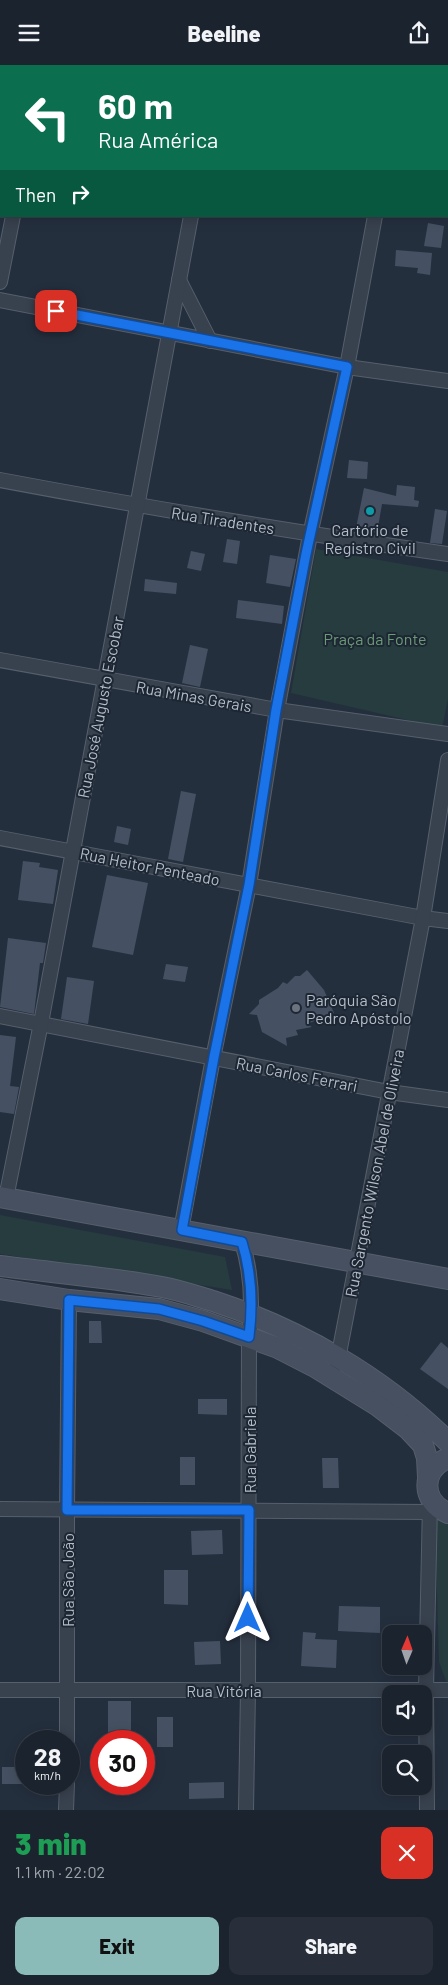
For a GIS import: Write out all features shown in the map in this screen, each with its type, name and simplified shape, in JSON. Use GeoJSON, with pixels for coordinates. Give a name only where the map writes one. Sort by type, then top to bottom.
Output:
{"type":"FeatureCollection","features":[{"type":"Feature","properties":{"kind":"main road"},"geometry":{"type":"LineString","coordinates":[[3,1197],[448,1279]]}},
{"type":"Feature","properties":{"kind":"main road"},"geometry":{"type":"LineString","coordinates":[[0,1266],[163,1287],[252,1314],[289,1331],[338,1359],[397,1399],[448,1441]]}},
{"type":"Feature","properties":{"kind":"main road"},"geometry":{"type":"LineString","coordinates":[[0,1289],[69,1300],[159,1309],[203,1321],[278,1348],[333,1378],[378,1406],[408,1429],[422,1445],[428,1458],[427,1489],[437,1508]]}},
{"type":"Feature","properties":{"kind":"main road"},"geometry":{"type":"LineString","coordinates":[[428,1477],[432,1469],[439,1462],[448,1458]]}},
{"type":"Feature","properties":{"kind":"street"},"geometry":{"type":"LineString","coordinates":[[0,281],[13,217]]}},
{"type":"Feature","properties":{"kind":"street","name":"Rua José Augusto Escobar"},"geometry":{"type":"LineString","coordinates":[[3,1197],[41,1023],[191,217]]}},
{"type":"Feature","properties":{"kind":"street"},"geometry":{"type":"LineString","coordinates":[[182,1230],[214,1057],[249,885],[276,710],[310,535],[347,367],[375,217]]}},
{"type":"Feature","properties":{"kind":"street"},"geometry":{"type":"LineString","coordinates":[[179,280],[210,341]]}},
{"type":"Feature","properties":{"kind":"street"},"geometry":{"type":"LineString","coordinates":[[0,300],[347,367],[448,381]]}},
{"type":"Feature","properties":{"kind":"street","name":"Rua Tiradentes"},"geometry":{"type":"LineString","coordinates":[[0,480],[310,535],[448,554]]}},
{"type":"Feature","properties":{"kind":"street","name":"Rua Minas Gerais"},"geometry":{"type":"LineString","coordinates":[[0,661],[276,710],[448,734]]}},
{"type":"Feature","properties":{"kind":"street","name":"Rua Sargento Wilson Abel de Oliveira"},"geometry":{"type":"LineString","coordinates":[[333,1378],[422,918],[448,760]]}},
{"type":"Feature","properties":{"kind":"street","name":"Rua Heitor Penteado"},"geometry":{"type":"LineString","coordinates":[[0,838],[422,918],[448,921]]}},
{"type":"Feature","properties":{"kind":"street","name":"Rua Carlos Ferrari"},"geometry":{"type":"LineString","coordinates":[[0,1016],[389,1092],[448,1100]]}},
{"type":"Feature","properties":{"kind":"street","name":"Rua Gabriela"},"geometry":{"type":"LineString","coordinates":[[242,1242],[249,1264],[252,1314],[249,1337],[246,1810]]}},
{"type":"Feature","properties":{"kind":"street","name":"Rua São João"},"geometry":{"type":"LineString","coordinates":[[67,1730],[69,1300]]}},
{"type":"Feature","properties":{"kind":"street"},"geometry":{"type":"LineString","coordinates":[[0,1509],[249,1510],[437,1508],[426,1685]]}},
{"type":"Feature","properties":{"kind":"street","name":"Rua Vitória"},"geometry":{"type":"LineString","coordinates":[[0,1690],[382,1690]]}},
{"type":"Feature","properties":{"kind":"street","name":"Rua Vitória"},"geometry":{"type":"LineString","coordinates":[[432,1690],[448,1690]]}},
{"type":"Feature","properties":{"kind":"street"},"geometry":{"type":"LineString","coordinates":[[426,1735],[427,1810]]}},
{"type":"Feature","properties":{"kind":"street"},"geometry":{"type":"LineString","coordinates":[[66,1810],[67,1795]]}},
{"type":"Feature","properties":{"kind":"green space","name":"Praça da Fonte"},"geometry":{"type":"Polygon","coordinates":[[[316,549],[448,572],[448,699],[442,728],[291,693],[316,549]]]}},
{"type":"Feature","properties":{"kind":"green space"},"geometry":{"type":"Polygon","coordinates":[[[0,1215],[225,1257],[232,1290],[0,1254],[0,1215]]]}},
{"type":"Feature","properties":{"kind":"green space"},"geometry":{"type":"Polygon","coordinates":[[[441,1518],[448,1518],[448,1682],[439,1662],[435,1523],[441,1518]]]}},
{"type":"Feature","properties":{"kind":"building"},"geometry":{"type":"Polygon","coordinates":[[[428,223],[444,226],[441,248],[424,246],[428,223]]]}},
{"type":"Feature","properties":{"kind":"building"},"geometry":{"type":"Polygon","coordinates":[[[396,250],[432,253],[430,275],[417,273],[418,268],[395,266],[396,250]]]}},
{"type":"Feature","properties":{"kind":"building"},"geometry":{"type":"Polygon","coordinates":[[[349,460],[368,462],[367,479],[347,478],[349,460]]]}},
{"type":"Feature","properties":{"kind":"building","name":"Cartório de Registro Civil"},"geometry":{"type":"Polygon","coordinates":[[[397,485],[415,487],[414,500],[419,501],[418,507],[382,504],[377,533],[356,528],[364,488],[396,496],[397,485]]]}},
{"type":"Feature","properties":{"kind":"building"},"geometry":{"type":"Polygon","coordinates":[[[435,509],[447,511],[442,544],[430,543],[435,509]]]}},
{"type":"Feature","properties":{"kind":"building"},"geometry":{"type":"Polygon","coordinates":[[[227,539],[240,541],[237,564],[223,562],[227,539]]]}},
{"type":"Feature","properties":{"kind":"building"},"geometry":{"type":"Polygon","coordinates":[[[191,551],[205,554],[201,571],[187,568],[191,551]]]}},
{"type":"Feature","properties":{"kind":"building"},"geometry":{"type":"Polygon","coordinates":[[[270,555],[296,559],[290,587],[266,583],[270,555]]]}},
{"type":"Feature","properties":{"kind":"building"},"geometry":{"type":"Polygon","coordinates":[[[145,579],[177,583],[176,594],[144,591],[145,579]]]}},
{"type":"Feature","properties":{"kind":"building"},"geometry":{"type":"Polygon","coordinates":[[[238,600],[284,606],[282,624],[236,618],[238,600]]]}},
{"type":"Feature","properties":{"kind":"building"},"geometry":{"type":"Polygon","coordinates":[[[190,645],[208,649],[200,687],[182,683],[190,645]]]}},
{"type":"Feature","properties":{"kind":"building"},"geometry":{"type":"Polygon","coordinates":[[[181,791],[196,794],[183,862],[168,859],[181,791]]]}},
{"type":"Feature","properties":{"kind":"building"},"geometry":{"type":"Polygon","coordinates":[[[117,826],[131,829],[128,845],[114,842],[117,826]]]}},
{"type":"Feature","properties":{"kind":"building"},"geometry":{"type":"Polygon","coordinates":[[[23,861],[40,863],[39,867],[58,870],[53,904],[18,900],[23,861]]]}},
{"type":"Feature","properties":{"kind":"building"},"geometry":{"type":"Polygon","coordinates":[[[107,875],[148,883],[133,955],[92,947],[107,875]]]}},
{"type":"Feature","properties":{"kind":"building"},"geometry":{"type":"Polygon","coordinates":[[[8,938],[46,943],[43,963],[40,963],[34,1014],[0,1007],[8,938]]]}},
{"type":"Feature","properties":{"kind":"building"},"geometry":{"type":"Polygon","coordinates":[[[166,964],[188,967],[185,982],[163,979],[166,964]]]}},
{"type":"Feature","properties":{"kind":"building","name":"Paróquia São Pedro Apóstolo"},"geometry":{"type":"Polygon","coordinates":[[[307,970],[324,990],[334,1013],[307,1024],[312,1027],[296,1030],[298,1035],[286,1038],[287,1046],[262,1032],[257,1015],[249,1014],[259,1004],[259,1000],[278,988],[283,982],[287,984],[295,976],[300,976],[307,970]]]}},
{"type":"Feature","properties":{"kind":"building"},"geometry":{"type":"Polygon","coordinates":[[[67,977],[94,981],[88,1024],[61,1019],[67,977]]]}},
{"type":"Feature","properties":{"kind":"building"},"geometry":{"type":"Polygon","coordinates":[[[0,1035],[16,1037],[10,1086],[19,1087],[14,1114],[0,1112],[0,1035]]]}},
{"type":"Feature","properties":{"kind":"building"},"geometry":{"type":"Polygon","coordinates":[[[89,1321],[101,1321],[102,1343],[89,1343],[89,1321]]]}},
{"type":"Feature","properties":{"kind":"building"},"geometry":{"type":"Polygon","coordinates":[[[441,1342],[448,1348],[448,1389],[420,1369],[441,1342]]]}},
{"type":"Feature","properties":{"kind":"building"},"geometry":{"type":"Polygon","coordinates":[[[198,1399],[227,1399],[227,1415],[198,1414],[198,1399]]]}},
{"type":"Feature","properties":{"kind":"building"},"geometry":{"type":"Polygon","coordinates":[[[180,1457],[195,1457],[195,1485],[180,1485],[180,1457]]]}},
{"type":"Feature","properties":{"kind":"building"},"geometry":{"type":"Polygon","coordinates":[[[322,1458],[338,1458],[339,1488],[323,1488],[322,1458]]]}},
{"type":"Feature","properties":{"kind":"building"},"geometry":{"type":"Polygon","coordinates":[[[222,1530],[223,1554],[192,1555],[191,1531],[222,1530]]]}},
{"type":"Feature","properties":{"kind":"building"},"geometry":{"type":"Polygon","coordinates":[[[164,1570],[188,1570],[188,1605],[164,1604],[164,1570]]]}},
{"type":"Feature","properties":{"kind":"building"},"geometry":{"type":"Polygon","coordinates":[[[339,1606],[380,1607],[380,1633],[338,1631],[339,1606]]]}},
{"type":"Feature","properties":{"kind":"building"},"geometry":{"type":"Polygon","coordinates":[[[303,1632],[316,1633],[315,1639],[337,1640],[336,1668],[301,1666],[303,1632]]]}},
{"type":"Feature","properties":{"kind":"building"},"geometry":{"type":"Polygon","coordinates":[[[220,1641],[221,1664],[195,1665],[194,1642],[220,1641]]]}},
{"type":"Feature","properties":{"kind":"building"},"geometry":{"type":"Polygon","coordinates":[[[108,1701],[131,1701],[131,1730],[108,1730],[108,1701]]]}},
{"type":"Feature","properties":{"kind":"building"},"geometry":{"type":"Polygon","coordinates":[[[157,1717],[173,1717],[173,1747],[157,1747],[157,1717]]]}},
{"type":"Feature","properties":{"kind":"building"},"geometry":{"type":"Polygon","coordinates":[[[2,1767],[15,1767],[15,1784],[2,1784],[2,1767]]]}},
{"type":"Feature","properties":{"kind":"building"},"geometry":{"type":"Polygon","coordinates":[[[224,1782],[224,1798],[189,1799],[189,1783],[224,1782]]]}},
{"type":"Feature","properties":{"kind":"place","name":"Cartório de Registro Civil"},"geometry":{"type":"Point","coordinates":[370,511]}},
{"type":"Feature","properties":{"kind":"place","name":"Paróquia São Pedro Apóstolo"},"geometry":{"type":"Point","coordinates":[296,1008]}},
{"type":"Feature","properties":{"kind":"route"},"geometry":{"type":"LineString","coordinates":[[56,311],[347,367],[306,554],[276,710],[249,885],[214,1057],[182,1230],[242,1242],[249,1264],[252,1290],[252,1314],[249,1337],[203,1321],[159,1309],[69,1300],[67,1510],[249,1510],[248,1618]]}}]}
